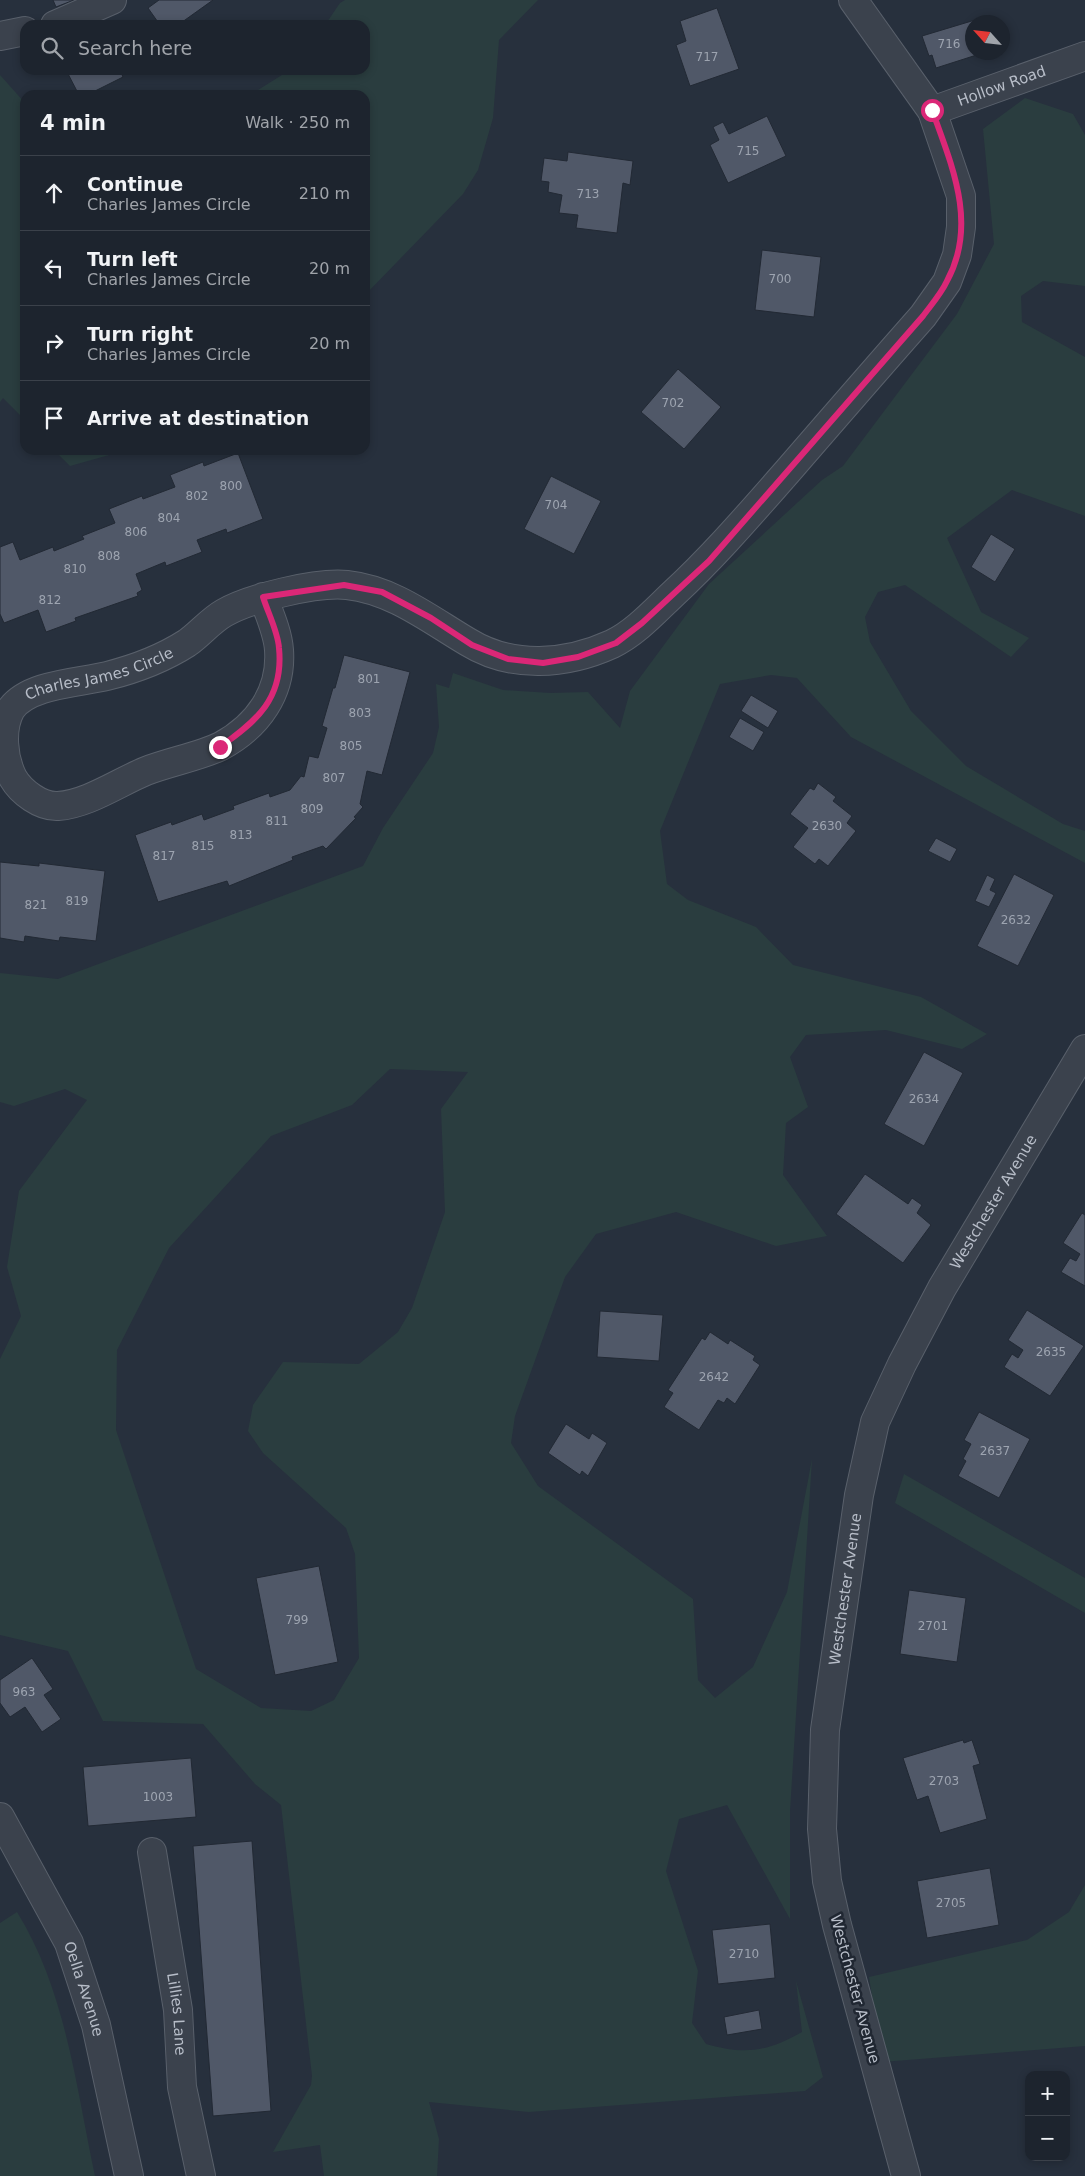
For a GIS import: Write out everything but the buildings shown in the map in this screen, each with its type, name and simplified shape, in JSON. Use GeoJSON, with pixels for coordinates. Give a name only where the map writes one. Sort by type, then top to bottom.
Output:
{"type":"FeatureCollection","features":[{"type":"Feature","properties":{"kind":"street"},"geometry":{"type":"LineString","coordinates":[[66,20],[112,0]]}},
{"type":"Feature","properties":{"kind":"street"},"geometry":{"type":"LineString","coordinates":[[853,0],[932,110]]}},
{"type":"Feature","properties":{"kind":"street"},"geometry":{"type":"LineString","coordinates":[[0,36],[20,33]]}},
{"type":"Feature","properties":{"kind":"street","name":"Hollow Road"},"geometry":{"type":"LineString","coordinates":[[932,110],[1085,56]]}},
{"type":"Feature","properties":{"kind":"street","name":"Charles James Circle"},"geometry":{"type":"LineString","coordinates":[[263,597],[280,648],[277,685],[266,708],[247,728],[220,747],[168,762],[85,799],[56,806],[34,800],[15,782],[4,756],[3,730],[12,708],[36,690],[83,682],[140,668],[185,644],[224,613],[263,597],[344,585],[382,592],[431,618],[472,645],[508,659],[543,663],[578,657],[616,643],[642,623],[709,561],[923,316],[947,282],[958,255],[961,196],[932,110]]}},
{"type":"Feature","properties":{"kind":"street","name":"Westchester Avenue"},"geometry":{"type":"LineString","coordinates":[[906,2176],[837,1925],[828,1882],[822,1828],[825,1730],[859,1495],[876,1422],[902,1364],[942,1288],[1085,1050]]}},
{"type":"Feature","properties":{"kind":"street","name":"Oella Avenue"},"geometry":{"type":"LineString","coordinates":[[0,1817],[28,1864],[69,1943],[96,2025],[129,2176]]}},
{"type":"Feature","properties":{"kind":"street","name":"Lillies Lane"},"geometry":{"type":"LineString","coordinates":[[152,1852],[178,2010],[182,2087],[201,2176]]}},
{"type":"Feature","properties":{"kind":"shaded area"},"geometry":{"type":"Polygon","coordinates":[[[345,0],[538,0],[499,40],[493,118],[478,170],[463,194],[370,290],[370,90],[258,90],[282,75],[370,75],[370,20],[328,20],[340,3],[345,0]]]}},
{"type":"Feature","properties":{"kind":"shaded area"},"geometry":{"type":"Polygon","coordinates":[[[0,75],[20,97],[20,415],[3,398],[0,402],[0,75]]]}},
{"type":"Feature","properties":{"kind":"shaded area"},"geometry":{"type":"Polygon","coordinates":[[[1025,98],[1073,114],[1085,135],[1085,286],[1043,281],[1021,296],[1022,322],[1085,357],[1085,516],[1012,490],[947,538],[981,612],[1029,638],[1011,657],[905,585],[878,592],[865,617],[870,642],[911,711],[966,766],[1063,824],[1085,831],[1085,863],[851,737],[797,678],[771,675],[720,684],[660,831],[667,884],[688,900],[756,927],[793,965],[921,997],[987,1034],[962,1049],[886,1030],[806,1035],[790,1057],[808,1107],[786,1123],[783,1175],[827,1236],[776,1246],[676,1212],[596,1234],[565,1277],[515,1416],[511,1443],[538,1486],[693,1599],[698,1680],[715,1698],[753,1667],[787,1592],[812,1459],[790,1811],[790,1919],[727,1805],[679,1819],[666,1871],[698,1971],[692,2023],[706,2044],[733,2050],[756,2050],[778,2044],[802,2032],[796,1981],[823,2077],[805,2091],[529,2112],[429,2102],[439,2139],[437,2176],[324,2176],[320,2145],[273,2152],[311,2085],[312,2076],[281,1805],[255,1784],[203,1724],[103,1721],[68,1651],[0,1635],[0,1359],[21,1316],[7,1267],[19,1191],[87,1100],[65,1089],[14,1106],[0,1102],[0,973],[58,979],[363,866],[383,828],[433,753],[439,727],[436,684],[449,688],[453,673],[503,690],[550,693],[588,692],[620,728],[630,691],[709,584],[822,480],[843,466],[957,314],[994,244],[983,129],[1025,98]],[[390,1069],[352,1105],[271,1136],[169,1248],[117,1350],[116,1430],[196,1669],[261,1708],[311,1711],[334,1700],[359,1658],[355,1554],[346,1528],[263,1453],[248,1431],[253,1405],[283,1362],[359,1364],[398,1332],[412,1308],[445,1212],[441,1109],[468,1072],[390,1069]]]}},
{"type":"Feature","properties":{"kind":"shaded area"},"geometry":{"type":"Polygon","coordinates":[[[59,455],[109,455],[70,466],[59,455]]]}},
{"type":"Feature","properties":{"kind":"shaded area"},"geometry":{"type":"Polygon","coordinates":[[[904,1474],[1085,1578],[1085,1613],[895,1503],[904,1474]]]}},
{"type":"Feature","properties":{"kind":"shaded area"},"geometry":{"type":"Polygon","coordinates":[[[1085,1885],[1085,2046],[882,2062],[869,1977],[1027,1940],[1069,1912],[1085,1885]]]}},
{"type":"Feature","properties":{"kind":"shaded area"},"geometry":{"type":"Polygon","coordinates":[[[17,1912],[34,1942],[58,2007],[75,2074],[95,2176],[0,2176],[0,1923],[17,1912]]]}},
{"type":"Feature","properties":{"kind":"route"},"geometry":{"type":"LineString","coordinates":[[220,747],[247,728],[266,708],[277,685],[280,648],[263,597],[319,587],[344,585],[382,592],[431,618],[472,645],[508,659],[543,663],[578,657],[616,643],[642,623],[709,561],[923,316],[947,282],[958,255],[961,226],[961,196],[952,164],[932,110]]}}]}
